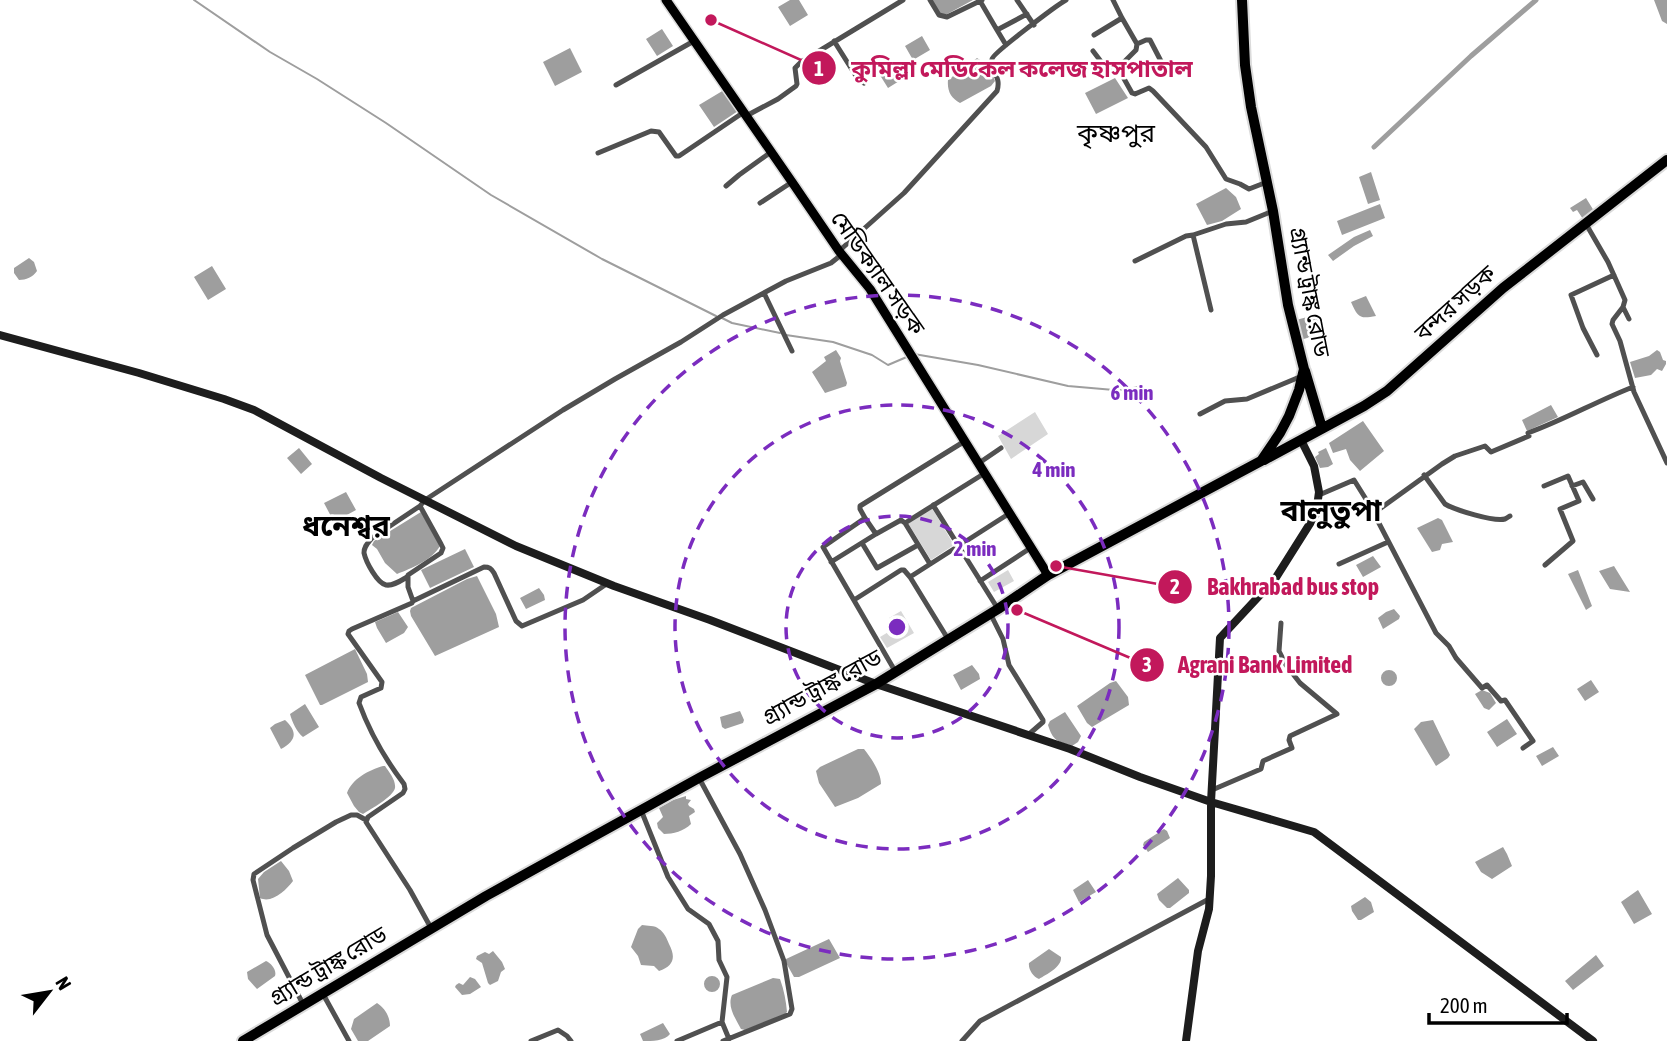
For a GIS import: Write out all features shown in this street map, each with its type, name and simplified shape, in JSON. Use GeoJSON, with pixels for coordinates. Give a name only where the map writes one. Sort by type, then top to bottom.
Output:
{"type":"FeatureCollection","features":[{"type":"Feature","properties":{"kind":"highway","name":"গ্র্যান্ড ট্রাঙ্ক রোড"},"geometry":{"type":"LineString","coordinates":[[243,1041],[486,896],[698,778],[876,684],[1048,575],[1261,461],[1289,416],[1303,372],[1251,107],[1242,32],[1242,0]]}},
{"type":"Feature","properties":{"kind":"highway","name":"বন্দর সড়ক"},"geometry":{"type":"LineString","coordinates":[[1261,461],[1387,391],[1503,288],[1667,160]]}},
{"type":"Feature","properties":{"kind":"highway"},"geometry":{"type":"LineString","coordinates":[[1303,372],[1322,428]]}},
{"type":"Feature","properties":{"kind":"main road","name":"মেডিক্যাল সড়ক"},"geometry":{"type":"LineString","coordinates":[[666,0],[840,253],[870,289],[1048,575]]}},
{"type":"Feature","properties":{"kind":"main road"},"geometry":{"type":"LineString","coordinates":[[0,335],[224,398],[254,410],[422,503],[608,583],[876,684],[1070,749],[1211,802],[1314,832],[1593,1041]]}},
{"type":"Feature","properties":{"kind":"main road"},"geometry":{"type":"LineString","coordinates":[[1187,1040],[1198,951],[1209,909],[1211,802],[1220,638],[1275,579],[1316,514],[1319,495],[1314,466],[1301,440]]}},
{"type":"Feature","properties":{"kind":"street"},"geometry":{"type":"LineString","coordinates":[[598,153],[651,131],[659,132],[676,156],[679,156],[745,114],[793,89],[797,84],[795,68],[815,52],[903,0]]}},
{"type":"Feature","properties":{"kind":"street"},"geometry":{"type":"LineString","coordinates":[[930,0],[939,15],[947,17],[981,1],[1006,44]]}},
{"type":"Feature","properties":{"kind":"street"},"geometry":{"type":"LineString","coordinates":[[1017,0],[1034,25]]}},
{"type":"Feature","properties":{"kind":"street"},"geometry":{"type":"LineString","coordinates":[[422,503],[443,548],[438,556],[410,573],[407,578],[388,585],[381,583],[370,568],[364,553],[372,538],[422,503],[563,410],[681,342],[712,321],[786,281],[831,263],[904,193],[999,89],[1000,82],[992,59],[1006,44],[1066,0]]}},
{"type":"Feature","properties":{"kind":"street"},"geometry":{"type":"LineString","coordinates":[[1093,51],[1109,72],[1118,68],[1136,50],[1137,44],[1113,0]]}},
{"type":"Feature","properties":{"kind":"street"},"geometry":{"type":"LineString","coordinates":[[997,30],[1027,14]]}},
{"type":"Feature","properties":{"kind":"street"},"geometry":{"type":"LineString","coordinates":[[1094,35],[1122,18]]}},
{"type":"Feature","properties":{"kind":"street"},"geometry":{"type":"LineString","coordinates":[[616,85],[694,40]]}},
{"type":"Feature","properties":{"kind":"street"},"geometry":{"type":"LineString","coordinates":[[1137,44],[1150,40],[1163,65]]}},
{"type":"Feature","properties":{"kind":"street"},"geometry":{"type":"LineString","coordinates":[[834,41],[856,76],[864,83]]}},
{"type":"Feature","properties":{"kind":"street"},"geometry":{"type":"LineString","coordinates":[[1118,68],[1133,94],[1149,88],[1162,99],[1206,147],[1226,179],[1249,189],[1267,182]]}},
{"type":"Feature","properties":{"kind":"street"},"geometry":{"type":"LineString","coordinates":[[726,186],[771,152]]}},
{"type":"Feature","properties":{"kind":"street"},"geometry":{"type":"LineString","coordinates":[[760,203],[792,182]]}},
{"type":"Feature","properties":{"kind":"street"},"geometry":{"type":"LineString","coordinates":[[1135,261],[1187,236],[1226,224],[1246,222],[1273,211]]}},
{"type":"Feature","properties":{"kind":"street"},"geometry":{"type":"LineString","coordinates":[[1586,224],[1625,300],[1612,322],[1633,387],[1667,463]]}},
{"type":"Feature","properties":{"kind":"street"},"geometry":{"type":"LineString","coordinates":[[1193,235],[1211,310]]}},
{"type":"Feature","properties":{"kind":"street"},"geometry":{"type":"LineString","coordinates":[[1597,355],[1570,296],[1614,275]]}},
{"type":"Feature","properties":{"kind":"street"},"geometry":{"type":"LineString","coordinates":[[765,293],[792,351]]}},
{"type":"Feature","properties":{"kind":"street"},"geometry":{"type":"LineString","coordinates":[[1623,307],[1629,319]]}},
{"type":"Feature","properties":{"kind":"street"},"geometry":{"type":"LineString","coordinates":[[1200,414],[1224,401],[1241,401],[1253,397],[1303,372]]}},
{"type":"Feature","properties":{"kind":"street"},"geometry":{"type":"LineString","coordinates":[[1374,513],[1424,475],[1455,456],[1485,446],[1490,452],[1633,387]]}},
{"type":"Feature","properties":{"kind":"street"},"geometry":{"type":"LineString","coordinates":[[876,534],[860,506],[965,441]]}},
{"type":"Feature","properties":{"kind":"street"},"geometry":{"type":"LineString","coordinates":[[979,463],[1001,448]]}},
{"type":"Feature","properties":{"kind":"street"},"geometry":{"type":"LineString","coordinates":[[905,523],[985,473]]}},
{"type":"Feature","properties":{"kind":"street"},"geometry":{"type":"LineString","coordinates":[[1424,475],[1450,507],[1498,519],[1510,516]]}},
{"type":"Feature","properties":{"kind":"street"},"geometry":{"type":"LineString","coordinates":[[1544,486],[1567,476],[1579,501],[1560,509],[1573,541],[1545,565]]}},
{"type":"Feature","properties":{"kind":"street"},"geometry":{"type":"LineString","coordinates":[[1319,495],[1354,480],[1436,633],[1482,688],[1487,685],[1501,701],[1505,700],[1533,741],[1523,748]]}},
{"type":"Feature","properties":{"kind":"street"},"geometry":{"type":"LineString","coordinates":[[1572,486],[1583,482],[1592,499]]}},
{"type":"Feature","properties":{"kind":"street"},"geometry":{"type":"LineString","coordinates":[[933,505],[980,581],[994,611],[1009,665],[1043,720],[1028,735]]}},
{"type":"Feature","properties":{"kind":"street"},"geometry":{"type":"LineString","coordinates":[[910,577],[1010,513]]}},
{"type":"Feature","properties":{"kind":"street"},"geometry":{"type":"LineString","coordinates":[[865,518],[824,545],[824,550],[895,671]]}},
{"type":"Feature","properties":{"kind":"street"},"geometry":{"type":"LineString","coordinates":[[831,562],[901,520],[930,564]]}},
{"type":"Feature","properties":{"kind":"street"},"geometry":{"type":"LineString","coordinates":[[1339,564],[1388,542]]}},
{"type":"Feature","properties":{"kind":"street"},"geometry":{"type":"LineString","coordinates":[[862,543],[877,568],[918,545]]}},
{"type":"Feature","properties":{"kind":"street"},"geometry":{"type":"LineString","coordinates":[[980,581],[1032,547]]}},
{"type":"Feature","properties":{"kind":"street"},"geometry":{"type":"LineString","coordinates":[[366,820],[405,789],[385,759],[359,703],[360,697],[382,686],[382,682],[348,634],[349,631],[484,567],[494,573],[516,621],[522,626],[583,600],[608,583]]}},
{"type":"Feature","properties":{"kind":"street"},"geometry":{"type":"LineString","coordinates":[[854,600],[904,570],[948,639]]}},
{"type":"Feature","properties":{"kind":"street"},"geometry":{"type":"LineString","coordinates":[[407,578],[413,601]]}},
{"type":"Feature","properties":{"kind":"street"},"geometry":{"type":"LineString","coordinates":[[1212,790],[1261,769],[1263,761],[1292,748],[1290,736],[1337,714],[1300,683],[1286,665],[1279,651],[1281,623]]}},
{"type":"Feature","properties":{"kind":"street"},"geometry":{"type":"LineString","coordinates":[[641,810],[668,877],[688,909],[709,924],[718,941],[719,960],[727,977],[722,1022],[726,1040],[790,1014],[792,1009],[784,961],[765,910],[740,854],[698,778]]}},
{"type":"Feature","properties":{"kind":"street"},"geometry":{"type":"LineString","coordinates":[[303,1005],[267,934],[253,880],[254,874],[336,822],[354,815],[366,820],[431,928]]}},
{"type":"Feature","properties":{"kind":"street"},"geometry":{"type":"LineString","coordinates":[[962,1041],[980,1021],[1209,900]]}},
{"type":"Feature","properties":{"kind":"street"},"geometry":{"type":"LineString","coordinates":[[323,994],[349,1041]]}},
{"type":"Feature","properties":{"kind":"street"},"geometry":{"type":"LineString","coordinates":[[677,1041],[722,1022]]}},
{"type":"Feature","properties":{"kind":"street"},"geometry":{"type":"LineString","coordinates":[[531,1041],[558,1030],[571,1041]]}},
{"type":"Feature","properties":{"kind":"shaded area"},"geometry":{"type":"Polygon","coordinates":[[[790,0],[799,0],[808,15],[790,26],[778,7],[790,0]]]}},
{"type":"Feature","properties":{"kind":"shaded area"},"geometry":{"type":"Polygon","coordinates":[[[928,0],[973,0],[940,18],[928,0]]]}},
{"type":"Feature","properties":{"kind":"shaded area"},"geometry":{"type":"Polygon","coordinates":[[[1654,0],[1667,0],[1667,24],[1662,21],[1654,0]]]}},
{"type":"Feature","properties":{"kind":"shaded area"},"geometry":{"type":"Polygon","coordinates":[[[662,29],[673,46],[657,56],[646,39],[662,29]]]}},
{"type":"Feature","properties":{"kind":"shaded area"},"geometry":{"type":"Polygon","coordinates":[[[922,36],[930,50],[913,60],[905,46],[922,36]]]}},
{"type":"Feature","properties":{"kind":"shaded area"},"geometry":{"type":"Polygon","coordinates":[[[570,48],[582,72],[555,86],[543,62],[570,48]]]}},
{"type":"Feature","properties":{"kind":"shaded area"},"geometry":{"type":"Polygon","coordinates":[[[977,58],[989,66],[995,81],[991,86],[960,103],[950,94],[948,80],[977,58]]]}},
{"type":"Feature","properties":{"kind":"shaded area"},"geometry":{"type":"Polygon","coordinates":[[[894,62],[904,78],[888,88],[878,72],[894,62]]]}},
{"type":"Feature","properties":{"kind":"shaded area"},"geometry":{"type":"Polygon","coordinates":[[[1115,78],[1128,98],[1096,114],[1085,93],[1115,78]]]}},
{"type":"Feature","properties":{"kind":"shaded area"},"geometry":{"type":"Polygon","coordinates":[[[724,90],[738,111],[714,127],[699,105],[724,90]]]}},
{"type":"Feature","properties":{"kind":"shaded area"},"geometry":{"type":"Polygon","coordinates":[[[1371,172],[1380,200],[1368,204],[1359,177],[1371,172]]]}},
{"type":"Feature","properties":{"kind":"shaded area"},"geometry":{"type":"Polygon","coordinates":[[[1226,188],[1236,197],[1241,209],[1222,221],[1207,225],[1196,204],[1226,188]]]}},
{"type":"Feature","properties":{"kind":"shaded area"},"geometry":{"type":"Polygon","coordinates":[[[1586,198],[1594,211],[1583,219],[1577,210],[1573,212],[1570,208],[1586,198]]]}},
{"type":"Feature","properties":{"kind":"shaded area"},"geometry":{"type":"Polygon","coordinates":[[[1380,204],[1385,218],[1342,235],[1337,221],[1380,204]]]}},
{"type":"Feature","properties":{"kind":"shaded area"},"geometry":{"type":"Polygon","coordinates":[[[1370,230],[1373,236],[1333,261],[1328,255],[1354,237],[1370,230]]]}},
{"type":"Feature","properties":{"kind":"shaded area"},"geometry":{"type":"Polygon","coordinates":[[[29,258],[34,262],[37,271],[29,278],[19,280],[14,268],[29,258]]]}},
{"type":"Feature","properties":{"kind":"shaded area"},"geometry":{"type":"Polygon","coordinates":[[[212,266],[226,289],[208,300],[194,277],[212,266]]]}},
{"type":"Feature","properties":{"kind":"shaded area"},"geometry":{"type":"Polygon","coordinates":[[[1366,296],[1376,316],[1360,316],[1353,307],[1351,302],[1366,296]]]}},
{"type":"Feature","properties":{"kind":"shaded area"},"geometry":{"type":"Polygon","coordinates":[[[1315,315],[1325,333],[1300,340],[1296,320],[1315,315]]]}},
{"type":"Feature","properties":{"kind":"shaded area"},"geometry":{"type":"Polygon","coordinates":[[[836,350],[841,358],[847,383],[846,386],[825,393],[812,372],[826,361],[824,357],[836,350]]]}},
{"type":"Feature","properties":{"kind":"shaded area"},"geometry":{"type":"Polygon","coordinates":[[[1657,350],[1666,361],[1662,371],[1657,369],[1651,375],[1635,378],[1630,362],[1649,356],[1657,350]]]}},
{"type":"Feature","properties":{"kind":"shaded area"},"geometry":{"type":"Polygon","coordinates":[[[1551,405],[1558,417],[1527,431],[1522,420],[1551,405]]]}},
{"type":"Feature","properties":{"kind":"shaded area"},"geometry":{"type":"Polygon","coordinates":[[[1035,412],[1048,434],[1011,459],[998,436],[1035,412]]]}},
{"type":"Feature","properties":{"kind":"shaded area"},"geometry":{"type":"Polygon","coordinates":[[[1363,421],[1384,451],[1360,471],[1350,460],[1346,449],[1333,453],[1329,443],[1363,421]]]}},
{"type":"Feature","properties":{"kind":"shaded area"},"geometry":{"type":"Polygon","coordinates":[[[299,448],[312,464],[301,474],[287,458],[299,448]]]}},
{"type":"Feature","properties":{"kind":"shaded area"},"geometry":{"type":"Polygon","coordinates":[[[1326,448],[1333,464],[1320,468],[1315,457],[1326,448]]]}},
{"type":"Feature","properties":{"kind":"shaded area"},"geometry":{"type":"Polygon","coordinates":[[[346,492],[356,510],[334,522],[324,503],[346,492]]]}},
{"type":"Feature","properties":{"kind":"shaded area"},"geometry":{"type":"Polygon","coordinates":[[[932,508],[954,545],[931,560],[908,523],[932,508]]]}},
{"type":"Feature","properties":{"kind":"shaded area"},"geometry":{"type":"Polygon","coordinates":[[[421,512],[440,546],[427,559],[397,574],[372,545],[374,541],[421,512]]]}},
{"type":"Feature","properties":{"kind":"shaded area"},"geometry":{"type":"Polygon","coordinates":[[[1438,518],[1442,520],[1453,542],[1442,544],[1440,550],[1432,552],[1417,528],[1438,518]]]}},
{"type":"Feature","properties":{"kind":"shaded area"},"geometry":{"type":"Polygon","coordinates":[[[465,549],[474,567],[430,588],[421,570],[465,549]]]}},
{"type":"Feature","properties":{"kind":"shaded area"},"geometry":{"type":"Polygon","coordinates":[[[1373,556],[1381,567],[1363,577],[1356,565],[1373,556]]]}},
{"type":"Feature","properties":{"kind":"shaded area"},"geometry":{"type":"Polygon","coordinates":[[[1614,566],[1630,592],[1610,589],[1599,571],[1614,566]]]}},
{"type":"Feature","properties":{"kind":"shaded area"},"geometry":{"type":"Polygon","coordinates":[[[1008,570],[1014,581],[994,592],[988,582],[1008,570]]]}},
{"type":"Feature","properties":{"kind":"shaded area"},"geometry":{"type":"Polygon","coordinates":[[[1578,570],[1592,606],[1586,610],[1568,574],[1578,570]]]}},
{"type":"Feature","properties":{"kind":"shaded area"},"geometry":{"type":"Polygon","coordinates":[[[477,576],[496,614],[499,627],[435,656],[411,616],[411,608],[477,576]]]}},
{"type":"Feature","properties":{"kind":"shaded area"},"geometry":{"type":"Polygon","coordinates":[[[539,588],[545,600],[526,609],[520,598],[539,588]]]}},
{"type":"Feature","properties":{"kind":"shaded area"},"geometry":{"type":"Polygon","coordinates":[[[1394,609],[1400,616],[1399,619],[1383,629],[1378,618],[1394,609]]]}},
{"type":"Feature","properties":{"kind":"shaded area"},"geometry":{"type":"Polygon","coordinates":[[[901,611],[914,633],[887,648],[880,637],[895,628],[889,618],[901,611]]]}},
{"type":"Feature","properties":{"kind":"shaded area"},"geometry":{"type":"Polygon","coordinates":[[[398,612],[408,627],[404,633],[386,643],[375,622],[398,612]]]}},
{"type":"Feature","properties":{"kind":"shaded area"},"geometry":{"type":"Polygon","coordinates":[[[355,649],[368,682],[320,705],[305,675],[355,649]]]}},
{"type":"Feature","properties":{"kind":"shaded area"},"geometry":{"type":"Polygon","coordinates":[[[972,665],[980,679],[961,690],[953,675],[972,665]]]}},
{"type":"Feature","properties":{"kind":"shaded area"},"geometry":{"type":"Polygon","coordinates":[[[1389,670],[1397,678],[1389,686],[1381,678],[1389,670]]]}},
{"type":"Feature","properties":{"kind":"shaded area"},"geometry":{"type":"Polygon","coordinates":[[[1591,680],[1599,692],[1585,701],[1577,689],[1591,680]]]}},
{"type":"Feature","properties":{"kind":"shaded area"},"geometry":{"type":"Polygon","coordinates":[[[1116,681],[1128,697],[1129,705],[1092,727],[1077,706],[1116,681]]]}},
{"type":"Feature","properties":{"kind":"shaded area"},"geometry":{"type":"Polygon","coordinates":[[[1482,690],[1490,693],[1496,703],[1489,710],[1484,708],[1475,694],[1482,690]]]}},
{"type":"Feature","properties":{"kind":"shaded area"},"geometry":{"type":"Polygon","coordinates":[[[305,704],[319,727],[303,737],[290,714],[305,704]]]}},
{"type":"Feature","properties":{"kind":"shaded area"},"geometry":{"type":"Polygon","coordinates":[[[740,711],[743,723],[725,729],[722,727],[720,717],[740,711]]]}},
{"type":"Feature","properties":{"kind":"shaded area"},"geometry":{"type":"Polygon","coordinates":[[[1065,712],[1081,736],[1072,746],[1056,740],[1048,725],[1065,712]]]}},
{"type":"Feature","properties":{"kind":"shaded area"},"geometry":{"type":"Polygon","coordinates":[[[1507,719],[1517,734],[1497,747],[1487,732],[1507,719]]]}},
{"type":"Feature","properties":{"kind":"shaded area"},"geometry":{"type":"Polygon","coordinates":[[[285,720],[294,736],[290,743],[281,749],[270,728],[285,720]]]}},
{"type":"Feature","properties":{"kind":"shaded area"},"geometry":{"type":"Polygon","coordinates":[[[1433,720],[1450,755],[1436,766],[1414,729],[1421,722],[1433,720]]]}},
{"type":"Feature","properties":{"kind":"shaded area"},"geometry":{"type":"Polygon","coordinates":[[[1553,747],[1559,756],[1542,766],[1536,756],[1553,747]]]}},
{"type":"Feature","properties":{"kind":"shaded area"},"geometry":{"type":"Polygon","coordinates":[[[858,749],[864,749],[872,761],[881,784],[858,798],[835,807],[819,783],[816,771],[858,749]]]}},
{"type":"Feature","properties":{"kind":"shaded area"},"geometry":{"type":"Polygon","coordinates":[[[383,766],[392,776],[395,788],[386,799],[363,814],[354,806],[347,793],[349,788],[362,776],[383,766]]]}},
{"type":"Feature","properties":{"kind":"shaded area"},"geometry":{"type":"Polygon","coordinates":[[[686,796],[686,799],[691,800],[688,804],[695,812],[689,816],[691,824],[678,832],[664,834],[657,823],[663,817],[659,808],[686,796]]]}},
{"type":"Feature","properties":{"kind":"shaded area"},"geometry":{"type":"Polygon","coordinates":[[[1164,829],[1170,838],[1148,852],[1144,842],[1164,829]]]}},
{"type":"Feature","properties":{"kind":"shaded area"},"geometry":{"type":"Polygon","coordinates":[[[1503,847],[1512,866],[1492,879],[1481,872],[1475,862],[1503,847]]]}},
{"type":"Feature","properties":{"kind":"shaded area"},"geometry":{"type":"Polygon","coordinates":[[[281,861],[293,881],[274,898],[260,898],[258,879],[281,861]]]}},
{"type":"Feature","properties":{"kind":"shaded area"},"geometry":{"type":"Polygon","coordinates":[[[1178,878],[1189,893],[1167,908],[1157,894],[1178,878]]]}},
{"type":"Feature","properties":{"kind":"shaded area"},"geometry":{"type":"Polygon","coordinates":[[[1088,880],[1096,892],[1079,902],[1073,890],[1088,880]]]}},
{"type":"Feature","properties":{"kind":"shaded area"},"geometry":{"type":"Polygon","coordinates":[[[1638,890],[1652,914],[1634,924],[1621,902],[1638,890]]]}},
{"type":"Feature","properties":{"kind":"shaded area"},"geometry":{"type":"Polygon","coordinates":[[[1365,897],[1371,902],[1374,912],[1358,920],[1351,906],[1365,897]]]}},
{"type":"Feature","properties":{"kind":"shaded area"},"geometry":{"type":"Polygon","coordinates":[[[642,925],[657,928],[666,938],[673,957],[671,964],[664,969],[659,971],[654,966],[641,965],[631,947],[642,925]]]}},
{"type":"Feature","properties":{"kind":"shaded area"},"geometry":{"type":"Polygon","coordinates":[[[829,939],[840,958],[794,977],[786,959],[829,939]]]}},
{"type":"Feature","properties":{"kind":"shaded area"},"geometry":{"type":"Polygon","coordinates":[[[1049,949],[1061,957],[1061,961],[1039,979],[1031,973],[1029,963],[1049,949]]]}},
{"type":"Feature","properties":{"kind":"shaded area"},"geometry":{"type":"Polygon","coordinates":[[[493,951],[505,969],[498,981],[490,985],[482,963],[476,959],[485,952],[489,954],[493,951]]]}},
{"type":"Feature","properties":{"kind":"shaded area"},"geometry":{"type":"Polygon","coordinates":[[[1596,955],[1604,966],[1573,990],[1565,981],[1596,955]]]}},
{"type":"Feature","properties":{"kind":"shaded area"},"geometry":{"type":"Polygon","coordinates":[[[266,961],[273,967],[275,976],[257,989],[248,979],[247,972],[266,961]]]}},
{"type":"Feature","properties":{"kind":"shaded area"},"geometry":{"type":"Polygon","coordinates":[[[709,976],[715,976],[720,984],[718,990],[709,992],[704,987],[704,981],[709,976]]]}},
{"type":"Feature","properties":{"kind":"shaded area"},"geometry":{"type":"Polygon","coordinates":[[[470,977],[481,987],[470,994],[462,995],[455,987],[459,983],[463,985],[470,977]]]}},
{"type":"Feature","properties":{"kind":"shaded area"},"geometry":{"type":"Polygon","coordinates":[[[773,978],[780,979],[787,1012],[745,1030],[741,1029],[731,1008],[732,995],[773,978]]]}},
{"type":"Feature","properties":{"kind":"shaded area"},"geometry":{"type":"Polygon","coordinates":[[[377,1003],[386,1013],[390,1026],[368,1041],[358,1041],[351,1029],[354,1019],[377,1003]]]}},
{"type":"Feature","properties":{"kind":"shaded area"},"geometry":{"type":"Polygon","coordinates":[[[663,1023],[670,1034],[668,1036],[643,1041],[640,1034],[663,1023]]]}},
{"type":"Feature","properties":{"kind":"waterway"},"geometry":{"type":"LineString","coordinates":[[194,0],[270,52],[386,123],[491,195],[602,259],[716,316]]}},
{"type":"Feature","properties":{"kind":"waterway"},"geometry":{"type":"LineString","coordinates":[[1374,147],[1471,56],[1536,0]]}},
{"type":"Feature","properties":{"kind":"waterway"},"geometry":{"type":"LineString","coordinates":[[722,318],[732,323],[780,333]]}},
{"type":"Feature","properties":{"kind":"waterway"},"geometry":{"type":"LineString","coordinates":[[786,335],[833,342],[872,355],[888,365],[909,356]]}},
{"type":"Feature","properties":{"kind":"waterway"},"geometry":{"type":"LineString","coordinates":[[914,354],[978,365],[1068,386],[1114,390],[1141,386]]}},
{"type":"Feature","properties":{"kind":"place","name":"কুমিল্লা মেডিকেল কলেজ হাসপাতাল"},"geometry":{"type":"Point","coordinates":[711,20]}},
{"type":"Feature","properties":{"kind":"place","name":"Bakhrabad bus stop"},"geometry":{"type":"Point","coordinates":[1056,566]}},
{"type":"Feature","properties":{"kind":"place","name":"Agrani Bank Limited"},"geometry":{"type":"Point","coordinates":[1017,610]}},
{"type":"Feature","properties":{"kind":"district","name":"কৃষ্ণপুর"},"geometry":{"type":"Point","coordinates":[1116,133]}},
{"type":"Feature","properties":{"kind":"district","name":"বালুতুপা"},"geometry":{"type":"Point","coordinates":[1331,510]}},
{"type":"Feature","properties":{"kind":"district","name":"ধনেশ্বর"},"geometry":{"type":"Point","coordinates":[346,525]}}]}
